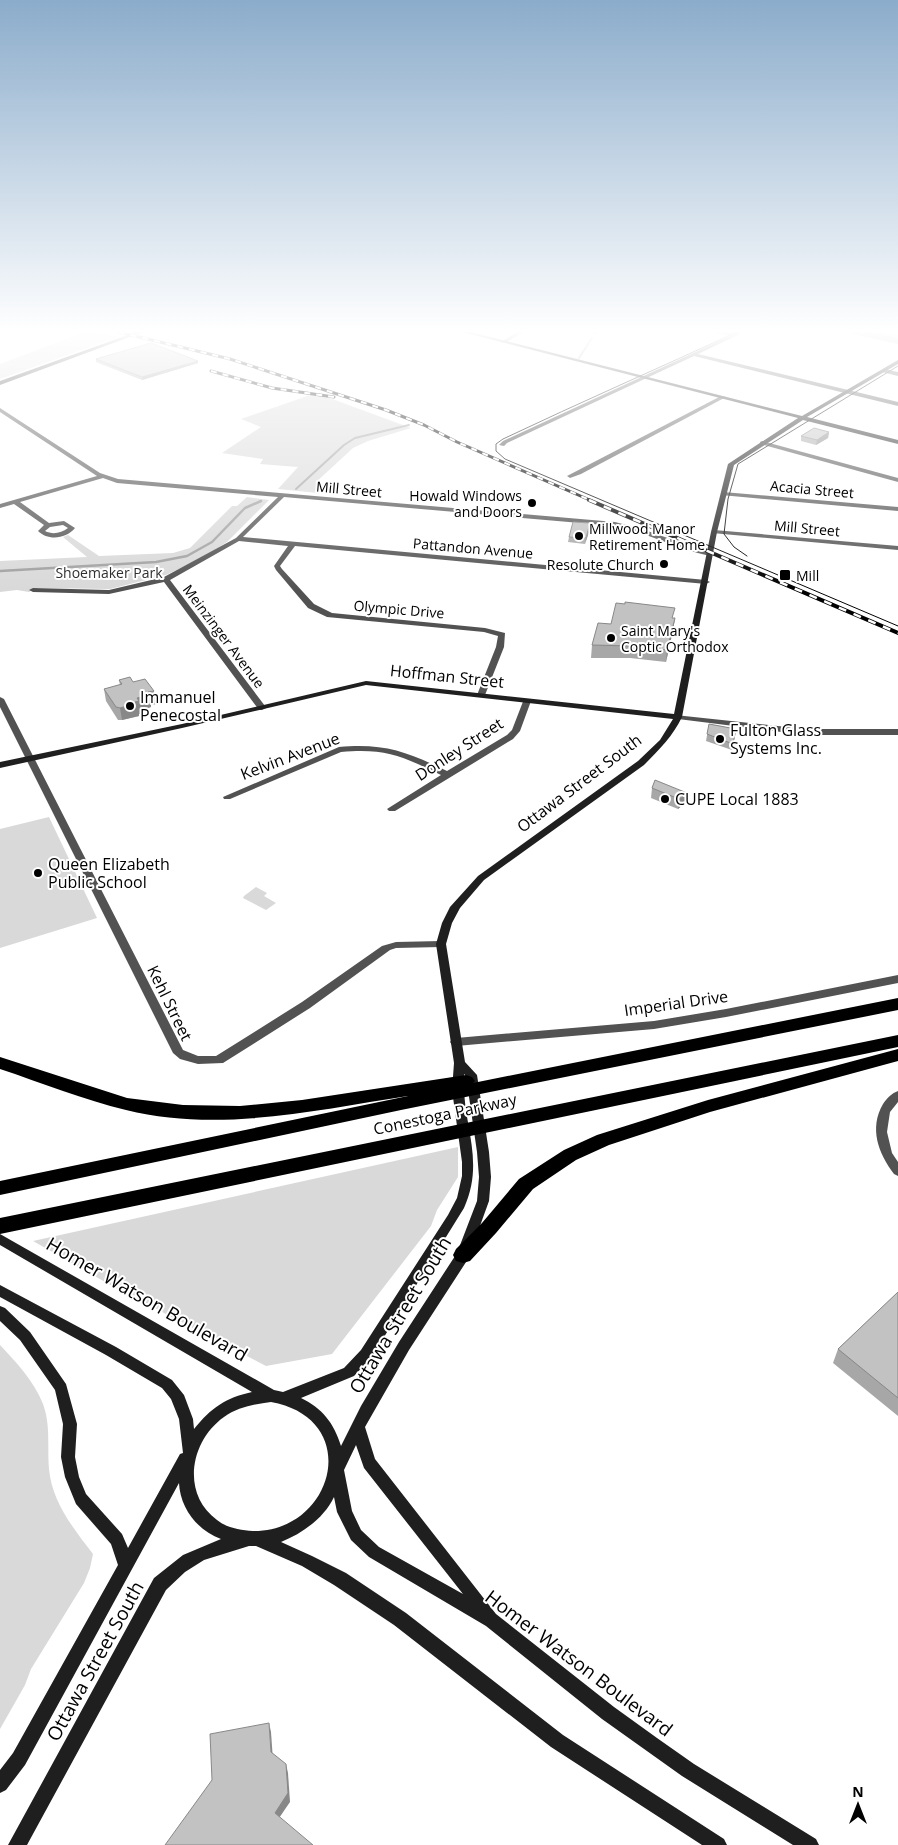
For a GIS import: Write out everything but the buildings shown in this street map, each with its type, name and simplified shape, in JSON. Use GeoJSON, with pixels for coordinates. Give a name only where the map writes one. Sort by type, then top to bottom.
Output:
{"type":"FeatureCollection","features":[{"type":"Feature","properties":{"kind":"highway","name":"Conestoga Parkway"},"geometry":{"type":"LineString","coordinates":[[0,1188],[400,1098],[526,1074],[557,1072],[898,1004]]}},
{"type":"Feature","properties":{"kind":"highway","name":"Conestoga Parkway"},"geometry":{"type":"LineString","coordinates":[[0,1226],[898,1041]]}},
{"type":"Feature","properties":{"kind":"highway"},"geometry":{"type":"LineString","coordinates":[[463,1254],[489,1228],[526,1184],[570,1155],[602,1140],[708,1106],[898,1055]]}},
{"type":"Feature","properties":{"kind":"highway"},"geometry":{"type":"LineString","coordinates":[[0,1063],[127,1104],[183,1112],[240,1113],[400,1098]]}},
{"type":"Feature","properties":{"kind":"main road"},"geometry":{"type":"LineString","coordinates":[[802,418],[898,442]]}},
{"type":"Feature","properties":{"kind":"main road","name":"Ottawa Street South"},"geometry":{"type":"LineString","coordinates":[[277,1397],[332,1380],[349,1372],[366,1354],[449,1224],[464,1196],[468,1178],[468,1153],[456,1077],[460,1063],[441,944],[447,922],[458,900],[481,878],[641,763],[665,741],[678,717],[706,582],[714,532],[731,464],[802,418]]}},
{"type":"Feature","properties":{"kind":"main road","name":"Hoffman Street"},"geometry":{"type":"LineString","coordinates":[[0,765],[262,708],[366,683],[678,717]]}},
{"type":"Feature","properties":{"kind":"main road","name":"Ottawa Street South"},"geometry":{"type":"LineString","coordinates":[[336,1469],[404,1346],[463,1254],[483,1201],[485,1177],[483,1152],[471,1075],[460,1063]]}},
{"type":"Feature","properties":{"kind":"main road","name":"Homer Watson Boulevard"},"geometry":{"type":"LineString","coordinates":[[0,1239],[277,1397]]}},
{"type":"Feature","properties":{"kind":"main road"},"geometry":{"type":"LineString","coordinates":[[0,1291],[111,1351],[167,1384],[177,1395],[186,1419],[189,1451]]}},
{"type":"Feature","properties":{"kind":"main road"},"geometry":{"type":"LineString","coordinates":[[0,1312],[26,1336],[61,1388],[70,1424],[68,1457],[72,1477],[81,1499],[117,1539],[126,1565]]}},
{"type":"Feature","properties":{"kind":"main road"},"geometry":{"type":"LineString","coordinates":[[252,1539],[282,1534],[306,1520],[325,1500],[332,1485],[336,1469],[336,1449],[330,1430],[318,1415],[302,1404],[277,1397],[251,1398],[231,1406],[219,1413],[199,1433],[189,1451],[185,1467],[186,1484],[189,1498],[206,1522],[232,1536],[252,1539],[308,1561],[340,1579],[400,1619],[557,1740],[718,1845]]}},
{"type":"Feature","properties":{"kind":"main road"},"geometry":{"type":"LineString","coordinates":[[358,1427],[369,1463],[492,1620]]}},
{"type":"Feature","properties":{"kind":"main road","name":"Ottawa Street South"},"geometry":{"type":"LineString","coordinates":[[0,1784],[19,1759],[189,1451]]}},
{"type":"Feature","properties":{"kind":"main road","name":"Homer Watson Boulevard"},"geometry":{"type":"LineString","coordinates":[[336,1469],[345,1512],[356,1535],[374,1552],[492,1620],[608,1714],[643,1739],[688,1770],[810,1845]]}},
{"type":"Feature","properties":{"kind":"main road","name":"Ottawa Street South"},"geometry":{"type":"LineString","coordinates":[[17,1845],[160,1584],[178,1566],[207,1550],[252,1539]]}},
{"type":"Feature","properties":{"kind":"street","name":"Mill Street"},"geometry":{"type":"LineString","coordinates":[[13,418],[103,476],[130,483],[615,524],[643,530],[691,550],[710,554]]}},
{"type":"Feature","properties":{"kind":"street"},"geometry":{"type":"LineString","coordinates":[[502,445],[557,418]]}},
{"type":"Feature","properties":{"kind":"street"},"geometry":{"type":"LineString","coordinates":[[570,476],[682,418]]}},
{"type":"Feature","properties":{"kind":"street"},"geometry":{"type":"LineString","coordinates":[[762,443],[898,480]]}},
{"type":"Feature","properties":{"kind":"street"},"geometry":{"type":"LineString","coordinates":[[0,506],[103,476]]}},
{"type":"Feature","properties":{"kind":"street","name":"Acacia Street"},"geometry":{"type":"LineString","coordinates":[[723,494],[898,509]]}},
{"type":"Feature","properties":{"kind":"street"},"geometry":{"type":"LineString","coordinates":[[33,590],[109,592],[166,578],[238,539],[282,496]]}},
{"type":"Feature","properties":{"kind":"street"},"geometry":{"type":"LineString","coordinates":[[15,502],[48,525]]}},
{"type":"Feature","properties":{"kind":"street","name":"Mill Street"},"geometry":{"type":"LineString","coordinates":[[714,532],[898,548]]}},
{"type":"Feature","properties":{"kind":"street","name":"Pattandon Avenue"},"geometry":{"type":"LineString","coordinates":[[238,539],[706,582]]}},
{"type":"Feature","properties":{"kind":"street","name":"Olympic Drive"},"geometry":{"type":"LineString","coordinates":[[293,544],[278,566],[279,570],[310,606],[330,615],[485,630],[502,635],[500,646],[481,695]]}},
{"type":"Feature","properties":{"kind":"street","name":"Meinzinger Avenue"},"geometry":{"type":"LineString","coordinates":[[166,578],[262,708]]}},
{"type":"Feature","properties":{"kind":"street","name":"Kehl Street"},"geometry":{"type":"LineString","coordinates":[[0,699],[179,1054],[188,1059],[205,1062],[220,1060],[306,1005],[386,948],[396,945],[441,944]]}},
{"type":"Feature","properties":{"kind":"street","name":"Donley Street"},"geometry":{"type":"LineString","coordinates":[[392,810],[510,737],[516,731],[527,700]]}},
{"type":"Feature","properties":{"kind":"street","name":"Hoffman Street"},"geometry":{"type":"LineString","coordinates":[[678,717],[805,732],[898,732]]}},
{"type":"Feature","properties":{"kind":"street","name":"Kelvin Avenue"},"geometry":{"type":"LineString","coordinates":[[227,797],[339,750],[357,748],[391,749],[448,775]]}},
{"type":"Feature","properties":{"kind":"street","name":"Imperial Drive"},"geometry":{"type":"LineString","coordinates":[[456,1042],[654,1025],[726,1013],[898,979]]}},
{"type":"Feature","properties":{"kind":"street"},"geometry":{"type":"LineString","coordinates":[[898,1095],[886,1108],[880,1130],[890,1163],[898,1171]]}},
{"type":"Feature","properties":{"kind":"green space"},"geometry":{"type":"Polygon","coordinates":[[[384,418],[411,428],[368,441],[353,448],[315,483],[335,486],[328,494],[278,489],[298,467],[260,464],[263,459],[222,453],[261,427],[241,419],[384,418]]]}},
{"type":"Feature","properties":{"kind":"green space","name":"Shoemaker Park"},"geometry":{"type":"Polygon","coordinates":[[[247,497],[269,500],[227,542],[204,557],[166,575],[110,589],[36,588],[29,592],[17,590],[0,592],[0,561],[87,557],[63,537],[68,535],[99,556],[173,553],[190,548],[232,506],[237,506],[247,497]]]}},
{"type":"Feature","properties":{"kind":"green space","name":"Queen Elizabeth Public School"},"geometry":{"type":"Polygon","coordinates":[[[49,817],[97,918],[0,948],[0,829],[49,817]]]}},
{"type":"Feature","properties":{"kind":"green space"},"geometry":{"type":"Polygon","coordinates":[[[256,887],[267,893],[264,896],[276,903],[266,910],[243,898],[256,887]]]}},
{"type":"Feature","properties":{"kind":"green space"},"geometry":{"type":"Polygon","coordinates":[[[458,1147],[458,1177],[437,1210],[431,1226],[332,1354],[266,1366],[114,1287],[33,1241],[458,1147]]]}},
{"type":"Feature","properties":{"kind":"green space"},"geometry":{"type":"Polygon","coordinates":[[[0,1345],[30,1380],[43,1404],[48,1428],[49,1469],[54,1493],[65,1514],[93,1554],[84,1583],[31,1669],[25,1685],[0,1729],[0,1345]]]}},
{"type":"Feature","properties":{"kind":"waterway"},"geometry":{"type":"LineString","coordinates":[[296,489],[344,445],[355,438],[409,425]]}},
{"type":"Feature","properties":{"kind":"waterway"},"geometry":{"type":"LineString","coordinates":[[0,571],[156,562],[187,556],[212,542],[245,508],[261,501]]}},
{"type":"Feature","properties":{"kind":"tram line"},"geometry":{"type":"LineString","coordinates":[[549,418],[503,439],[496,444],[496,451],[505,459],[898,626]]}},
{"type":"Feature","properties":{"kind":"tram line"},"geometry":{"type":"LineString","coordinates":[[747,556],[734,547],[724,534],[728,499],[738,464],[813,418]]}},
{"type":"Feature","properties":{"kind":"railway"},"geometry":{"type":"LineString","coordinates":[[407,418],[592,501]]}},
{"type":"Feature","properties":{"kind":"railway"},"geometry":{"type":"LineString","coordinates":[[589,500],[898,633]]}},
{"type":"Feature","properties":{"kind":"place","name":"Howald Windows and Doors"},"geometry":{"type":"Point","coordinates":[532,503]}},
{"type":"Feature","properties":{"kind":"place","name":"Millwood Manor Retirement Home"},"geometry":{"type":"Point","coordinates":[579,536]}},
{"type":"Feature","properties":{"kind":"place","name":"Resolute Church"},"geometry":{"type":"Point","coordinates":[664,564]}},
{"type":"Feature","properties":{"kind":"place","name":"Mill"},"geometry":{"type":"Point","coordinates":[785,575]}},
{"type":"Feature","properties":{"kind":"place","name":"Saint Mary's Coptic Orthodox"},"geometry":{"type":"Point","coordinates":[611,638]}},
{"type":"Feature","properties":{"kind":"place","name":"Immanuel Penecostal"},"geometry":{"type":"Point","coordinates":[130,706]}},
{"type":"Feature","properties":{"kind":"place","name":"Fulton Glass Systems Inc."},"geometry":{"type":"Point","coordinates":[720,739]}},
{"type":"Feature","properties":{"kind":"place","name":"CUPE Local 1883"},"geometry":{"type":"Point","coordinates":[665,799]}},
{"type":"Feature","properties":{"kind":"place","name":"Queen Elizabeth Public School"},"geometry":{"type":"Point","coordinates":[38,873]}}]}
